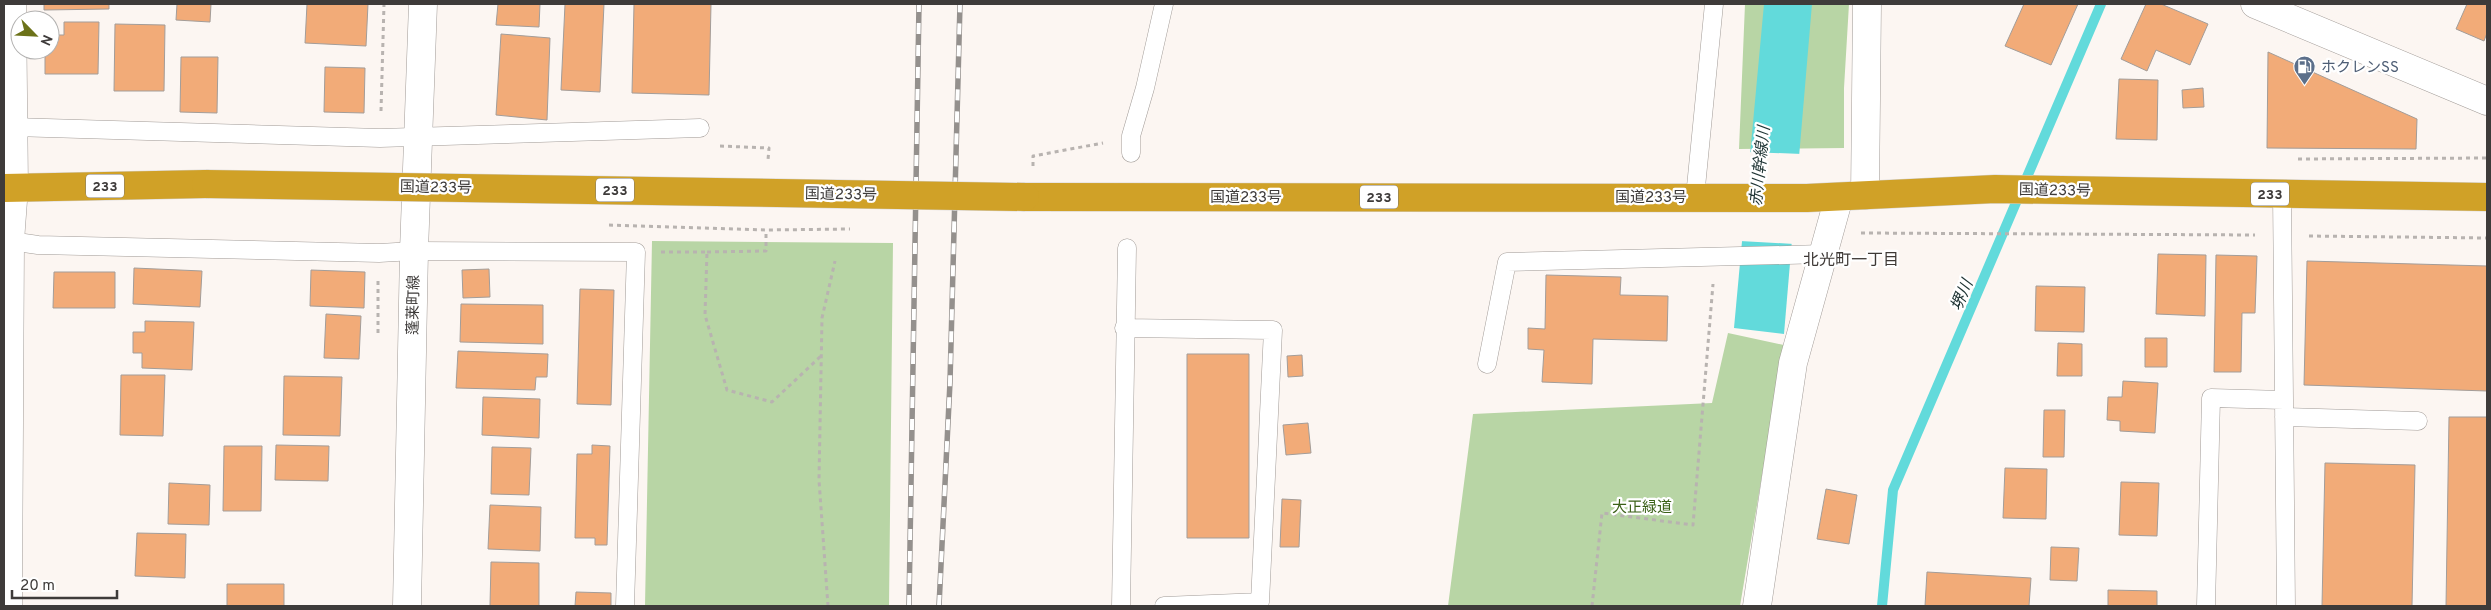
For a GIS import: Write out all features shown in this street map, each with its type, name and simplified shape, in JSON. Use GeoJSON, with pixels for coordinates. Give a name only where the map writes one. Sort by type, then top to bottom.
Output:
{"type":"FeatureCollection","features":[{"type":"Feature","properties":{"kind":"highway","name":"国道233号"},"geometry":{"type":"LineString","coordinates":[[9,187],[206,184],[1025,197],[1807,198],[1995,189],[2487,198]]}},
{"type":"Feature","properties":{"kind":"street"},"geometry":{"type":"LineString","coordinates":[[8,606],[9,187],[13,127],[12,4]]}},
{"type":"Feature","properties":{"kind":"street","name":"蓬莱町線"},"geometry":{"type":"LineString","coordinates":[[407,606],[414,250],[423,4]]}},
{"type":"Feature","properties":{"kind":"street"},"geometry":{"type":"LineString","coordinates":[[1757,606],[1793,364],[1819,247],[1852,196],[1867,4]]}},
{"type":"Feature","properties":{"kind":"street"},"geometry":{"type":"LineString","coordinates":[[2255,4],[2487,101]]}},
{"type":"Feature","properties":{"kind":"lane"},"geometry":{"type":"LineString","coordinates":[[1131,153],[1131,136],[1145,88],[1164,4]]}},
{"type":"Feature","properties":{"kind":"lane"},"geometry":{"type":"LineString","coordinates":[[1695,197],[1714,4]]}},
{"type":"Feature","properties":{"kind":"lane"},"geometry":{"type":"LineString","coordinates":[[13,127],[380,138],[700,128]]}},
{"type":"Feature","properties":{"kind":"lane"},"geometry":{"type":"LineString","coordinates":[[2282,194],[2286,606]]}},
{"type":"Feature","properties":{"kind":"lane"},"geometry":{"type":"LineString","coordinates":[[10,242],[38,245],[379,253],[414,250],[636,252],[625,606]]}},
{"type":"Feature","properties":{"kind":"lane"},"geometry":{"type":"LineString","coordinates":[[1487,364],[1507,262],[1721,258],[1819,247]]}},
{"type":"Feature","properties":{"kind":"lane"},"geometry":{"type":"LineString","coordinates":[[1121,606],[1124,328],[1127,248]]}},
{"type":"Feature","properties":{"kind":"lane"},"geometry":{"type":"LineString","coordinates":[[1124,328],[1273,330],[1260,602],[1164,606]]}},
{"type":"Feature","properties":{"kind":"lane"},"geometry":{"type":"LineString","coordinates":[[2206,606],[2211,398],[2284,408],[2418,420]]}},
{"type":"Feature","properties":{"kind":"path"},"geometry":{"type":"LineString","coordinates":[[380,138],[384,4]]}},
{"type":"Feature","properties":{"kind":"path"},"geometry":{"type":"LineString","coordinates":[[1033,156],[1110,142]]}},
{"type":"Feature","properties":{"kind":"path"},"geometry":{"type":"LineString","coordinates":[[719,146],[769,148]]}},
{"type":"Feature","properties":{"kind":"path"},"geometry":{"type":"LineString","coordinates":[[636,252],[766,251],[766,230]]}},
{"type":"Feature","properties":{"kind":"path"},"geometry":{"type":"LineString","coordinates":[[1819,247],[1977,232],[2036,232]]}},
{"type":"Feature","properties":{"kind":"path"},"geometry":{"type":"LineString","coordinates":[[708,252],[704,315],[727,390],[772,402],[822,355]]}},
{"type":"Feature","properties":{"kind":"path"},"geometry":{"type":"LineString","coordinates":[[378,342],[379,253]]}},
{"type":"Feature","properties":{"kind":"path"},"geometry":{"type":"LineString","coordinates":[[1592,606],[1602,513],[1693,525],[1721,258]]}},
{"type":"Feature","properties":{"kind":"path"},"geometry":{"type":"LineString","coordinates":[[828,606],[819,480],[822,318],[834,260]]}},
{"type":"Feature","properties":{"kind":"green space"},"geometry":{"type":"Polygon","coordinates":[[[1745,4],[1849,4],[1844,88],[1844,148],[1739,149],[1745,4]]]}},
{"type":"Feature","properties":{"kind":"green space"},"geometry":{"type":"Polygon","coordinates":[[[652,241],[893,243],[889,606],[645,606],[652,241]]]}},
{"type":"Feature","properties":{"kind":"green space","name":"大正緑道"},"geometry":{"type":"Polygon","coordinates":[[[1728,333],[1784,345],[1740,606],[1448,606],[1473,414],[1712,403],[1728,333]]]}},
{"type":"Feature","properties":{"kind":"water","name":"赤川幹線川"},"geometry":{"type":"Polygon","coordinates":[[[1764,4],[1812,4],[1784,334],[1734,328],[1764,4]]]}},
{"type":"Feature","properties":{"kind":"pier"},"geometry":{"type":"Polygon","coordinates":[[[1748,152],[1802,154],[1794,244],[1740,241],[1748,152]]]}},
{"type":"Feature","properties":{"kind":"building"},"geometry":{"type":"Polygon","coordinates":[[[44,4],[109,4],[109,9],[44,10],[44,4]]]}},
{"type":"Feature","properties":{"kind":"building"},"geometry":{"type":"Polygon","coordinates":[[[177,4],[211,4],[210,22],[176,20],[177,4]]]}},
{"type":"Feature","properties":{"kind":"building"},"geometry":{"type":"Polygon","coordinates":[[[307,4],[368,4],[366,46],[305,43],[307,4]]]}},
{"type":"Feature","properties":{"kind":"building"},"geometry":{"type":"Polygon","coordinates":[[[498,4],[540,4],[539,27],[496,25],[498,4]]]}},
{"type":"Feature","properties":{"kind":"building"},"geometry":{"type":"Polygon","coordinates":[[[565,4],[604,4],[600,92],[561,90],[565,4]]]}},
{"type":"Feature","properties":{"kind":"building"},"geometry":{"type":"Polygon","coordinates":[[[634,4],[711,4],[709,95],[632,93],[634,4]]]}},
{"type":"Feature","properties":{"kind":"building"},"geometry":{"type":"Polygon","coordinates":[[[2024,4],[2078,4],[2051,65],[2005,46],[2024,4]]]}},
{"type":"Feature","properties":{"kind":"building"},"geometry":{"type":"Polygon","coordinates":[[[2146,4],[2161,4],[2208,24],[2190,65],[2156,50],[2147,71],[2121,59],[2146,4]]]}},
{"type":"Feature","properties":{"kind":"building"},"geometry":{"type":"Polygon","coordinates":[[[2467,4],[2487,4],[2487,33],[2484,41],[2456,29],[2467,4]]]}},
{"type":"Feature","properties":{"kind":"building"},"geometry":{"type":"Polygon","coordinates":[[[64,22],[99,22],[98,74],[45,74],[45,60],[60,60],[60,35],[64,35],[64,22]]]}},
{"type":"Feature","properties":{"kind":"building"},"geometry":{"type":"Polygon","coordinates":[[[115,24],[165,25],[164,91],[114,91],[115,24]]]}},
{"type":"Feature","properties":{"kind":"building"},"geometry":{"type":"Polygon","coordinates":[[[501,34],[550,38],[547,120],[496,115],[501,34]]]}},
{"type":"Feature","properties":{"kind":"building","name":"ホクレンSS"},"geometry":{"type":"Polygon","coordinates":[[[2268,52],[2417,119],[2416,149],[2267,148],[2268,52]]]}},
{"type":"Feature","properties":{"kind":"building"},"geometry":{"type":"Polygon","coordinates":[[[181,57],[218,57],[217,113],[180,112],[181,57]]]}},
{"type":"Feature","properties":{"kind":"building"},"geometry":{"type":"Polygon","coordinates":[[[325,67],[365,68],[364,113],[324,112],[325,67]]]}},
{"type":"Feature","properties":{"kind":"building"},"geometry":{"type":"Polygon","coordinates":[[[2119,79],[2158,80],[2157,140],[2116,139],[2119,79]]]}},
{"type":"Feature","properties":{"kind":"building"},"geometry":{"type":"Polygon","coordinates":[[[2203,88],[2204,107],[2183,108],[2182,90],[2203,88]]]}},
{"type":"Feature","properties":{"kind":"building"},"geometry":{"type":"Polygon","coordinates":[[[2158,254],[2206,255],[2205,316],[2156,314],[2158,254]]]}},
{"type":"Feature","properties":{"kind":"building"},"geometry":{"type":"Polygon","coordinates":[[[2216,255],[2257,256],[2255,313],[2242,313],[2241,372],[2214,372],[2216,255]]]}},
{"type":"Feature","properties":{"kind":"building"},"geometry":{"type":"Polygon","coordinates":[[[2307,261],[2487,266],[2487,391],[2304,385],[2307,261]]]}},
{"type":"Feature","properties":{"kind":"building"},"geometry":{"type":"Polygon","coordinates":[[[134,268],[202,271],[200,307],[133,304],[134,268]]]}},
{"type":"Feature","properties":{"kind":"building"},"geometry":{"type":"Polygon","coordinates":[[[489,269],[490,297],[463,298],[462,270],[489,269]]]}},
{"type":"Feature","properties":{"kind":"building"},"geometry":{"type":"Polygon","coordinates":[[[311,270],[365,272],[364,308],[310,306],[311,270]]]}},
{"type":"Feature","properties":{"kind":"building"},"geometry":{"type":"Polygon","coordinates":[[[54,272],[115,272],[115,308],[53,308],[54,272]]]}},
{"type":"Feature","properties":{"kind":"building"},"geometry":{"type":"Polygon","coordinates":[[[1546,275],[1621,277],[1620,295],[1668,296],[1667,341],[1593,339],[1592,384],[1542,382],[1544,350],[1528,349],[1528,328],[1545,329],[1546,275]]]}},
{"type":"Feature","properties":{"kind":"building"},"geometry":{"type":"Polygon","coordinates":[[[2036,286],[2085,287],[2084,332],[2035,331],[2036,286]]]}},
{"type":"Feature","properties":{"kind":"building"},"geometry":{"type":"Polygon","coordinates":[[[580,289],[614,290],[611,405],[577,404],[580,289]]]}},
{"type":"Feature","properties":{"kind":"building"},"geometry":{"type":"Polygon","coordinates":[[[461,304],[543,305],[543,344],[460,342],[461,304]]]}},
{"type":"Feature","properties":{"kind":"building"},"geometry":{"type":"Polygon","coordinates":[[[326,314],[361,316],[359,359],[324,358],[326,314]]]}},
{"type":"Feature","properties":{"kind":"building"},"geometry":{"type":"Polygon","coordinates":[[[145,321],[194,322],[192,370],[142,368],[142,353],[133,353],[133,332],[145,332],[145,321]]]}},
{"type":"Feature","properties":{"kind":"building"},"geometry":{"type":"Polygon","coordinates":[[[2145,338],[2167,338],[2167,367],[2145,367],[2145,338]]]}},
{"type":"Feature","properties":{"kind":"building"},"geometry":{"type":"Polygon","coordinates":[[[2058,343],[2082,344],[2082,376],[2057,376],[2058,343]]]}},
{"type":"Feature","properties":{"kind":"building"},"geometry":{"type":"Polygon","coordinates":[[[458,351],[548,354],[547,377],[536,377],[535,390],[456,388],[458,351]]]}},
{"type":"Feature","properties":{"kind":"building"},"geometry":{"type":"Polygon","coordinates":[[[1187,354],[1249,354],[1249,538],[1187,538],[1187,354]]]}},
{"type":"Feature","properties":{"kind":"building"},"geometry":{"type":"Polygon","coordinates":[[[1302,355],[1303,376],[1288,377],[1287,356],[1302,355]]]}},
{"type":"Feature","properties":{"kind":"building"},"geometry":{"type":"Polygon","coordinates":[[[121,375],[165,375],[163,436],[120,435],[121,375]]]}},
{"type":"Feature","properties":{"kind":"building"},"geometry":{"type":"Polygon","coordinates":[[[284,376],[342,377],[340,436],[283,435],[284,376]]]}},
{"type":"Feature","properties":{"kind":"building"},"geometry":{"type":"Polygon","coordinates":[[[2123,381],[2158,383],[2155,433],[2120,431],[2120,421],[2107,420],[2108,397],[2122,397],[2123,381]]]}},
{"type":"Feature","properties":{"kind":"building"},"geometry":{"type":"Polygon","coordinates":[[[483,397],[540,399],[539,438],[482,435],[483,397]]]}},
{"type":"Feature","properties":{"kind":"building"},"geometry":{"type":"Polygon","coordinates":[[[2044,410],[2065,410],[2064,457],[2043,457],[2044,410]]]}},
{"type":"Feature","properties":{"kind":"building"},"geometry":{"type":"Polygon","coordinates":[[[2449,417],[2487,417],[2487,606],[2446,606],[2449,417]]]}},
{"type":"Feature","properties":{"kind":"building"},"geometry":{"type":"Polygon","coordinates":[[[1308,423],[1311,453],[1286,455],[1283,425],[1308,423]]]}},
{"type":"Feature","properties":{"kind":"building"},"geometry":{"type":"Polygon","coordinates":[[[276,445],[329,446],[328,481],[275,480],[276,445]]]}},
{"type":"Feature","properties":{"kind":"building"},"geometry":{"type":"Polygon","coordinates":[[[592,445],[610,446],[607,545],[595,545],[595,538],[575,538],[577,454],[592,454],[592,445]]]}},
{"type":"Feature","properties":{"kind":"building"},"geometry":{"type":"Polygon","coordinates":[[[224,446],[262,446],[261,511],[223,511],[224,446]]]}},
{"type":"Feature","properties":{"kind":"building"},"geometry":{"type":"Polygon","coordinates":[[[492,447],[531,448],[529,495],[491,494],[492,447]]]}},
{"type":"Feature","properties":{"kind":"building"},"geometry":{"type":"Polygon","coordinates":[[[2325,463],[2415,465],[2412,606],[2322,606],[2325,463]]]}},
{"type":"Feature","properties":{"kind":"building"},"geometry":{"type":"Polygon","coordinates":[[[2005,468],[2047,469],[2046,519],[2003,518],[2005,468]]]}},
{"type":"Feature","properties":{"kind":"building"},"geometry":{"type":"Polygon","coordinates":[[[2121,482],[2159,483],[2157,536],[2119,535],[2121,482]]]}},
{"type":"Feature","properties":{"kind":"building"},"geometry":{"type":"Polygon","coordinates":[[[169,483],[210,485],[209,525],[168,524],[169,483]]]}},
{"type":"Feature","properties":{"kind":"building"},"geometry":{"type":"Polygon","coordinates":[[[1826,489],[1857,495],[1849,544],[1817,539],[1826,489]]]}},
{"type":"Feature","properties":{"kind":"building"},"geometry":{"type":"Polygon","coordinates":[[[1282,499],[1301,500],[1299,547],[1280,547],[1282,499]]]}},
{"type":"Feature","properties":{"kind":"building"},"geometry":{"type":"Polygon","coordinates":[[[490,505],[541,507],[540,551],[488,549],[490,505]]]}},
{"type":"Feature","properties":{"kind":"building"},"geometry":{"type":"Polygon","coordinates":[[[137,533],[186,534],[185,578],[135,576],[137,533]]]}},
{"type":"Feature","properties":{"kind":"building"},"geometry":{"type":"Polygon","coordinates":[[[2051,547],[2079,548],[2077,581],[2050,580],[2051,547]]]}},
{"type":"Feature","properties":{"kind":"building"},"geometry":{"type":"Polygon","coordinates":[[[491,562],[539,563],[539,606],[490,606],[491,562]]]}},
{"type":"Feature","properties":{"kind":"building"},"geometry":{"type":"Polygon","coordinates":[[[1927,572],[2031,578],[2029,606],[1925,606],[1927,572]]]}},
{"type":"Feature","properties":{"kind":"building"},"geometry":{"type":"Polygon","coordinates":[[[227,584],[284,584],[284,606],[227,606],[227,584]]]}},
{"type":"Feature","properties":{"kind":"building"},"geometry":{"type":"Polygon","coordinates":[[[2108,590],[2157,591],[2157,606],[2108,606],[2108,590]]]}},
{"type":"Feature","properties":{"kind":"building"},"geometry":{"type":"Polygon","coordinates":[[[576,592],[611,593],[611,606],[575,606],[576,592]]]}},
{"type":"Feature","properties":{"kind":"waterway","name":"堺川"},"geometry":{"type":"LineString","coordinates":[[1882,606],[1893,490],[2101,4]]}},
{"type":"Feature","properties":{"kind":"railway"},"geometry":{"type":"LineString","coordinates":[[909,606],[919,4]]}},
{"type":"Feature","properties":{"kind":"railway"},"geometry":{"type":"LineString","coordinates":[[939,606],[950,382],[960,4]]}},
{"type":"Feature","properties":{"kind":"place","name":"ホクレンSS"},"geometry":{"type":"Point","coordinates":[2305,86]}},
{"type":"Feature","properties":{"kind":"district","name":"北光町一丁目"},"geometry":{"type":"Point","coordinates":[1851,259]}}]}
